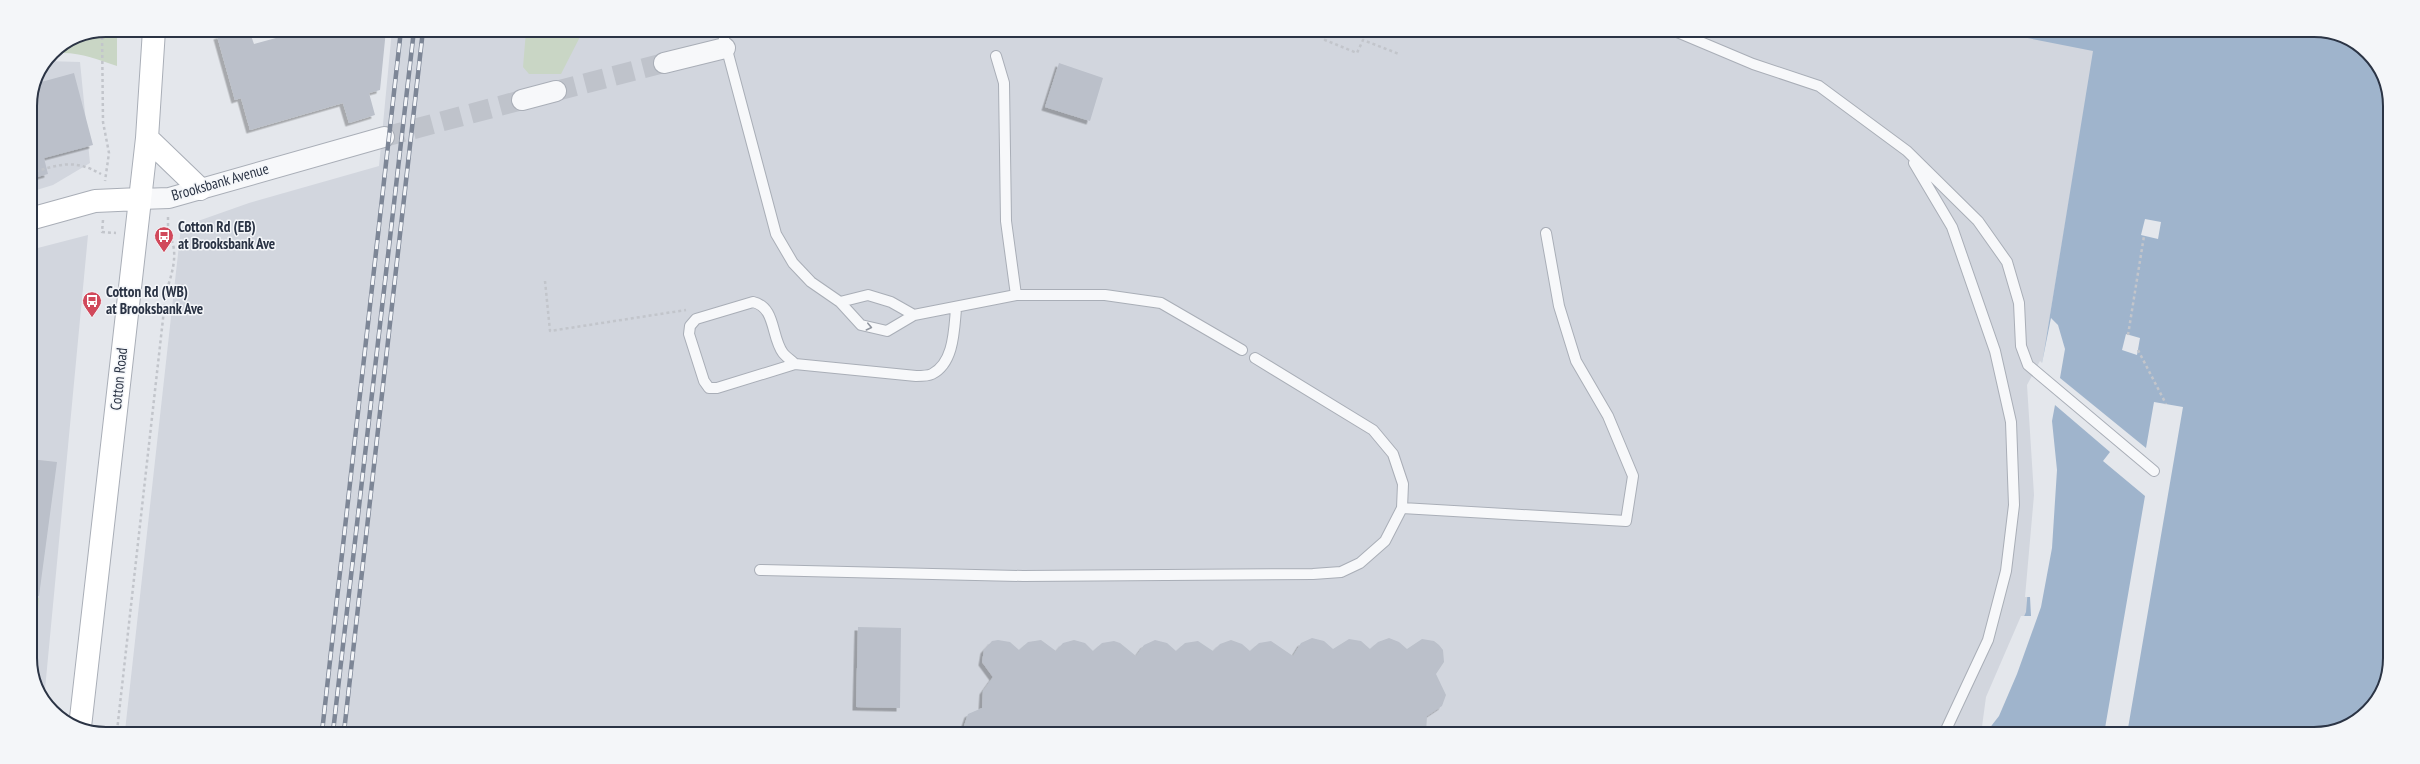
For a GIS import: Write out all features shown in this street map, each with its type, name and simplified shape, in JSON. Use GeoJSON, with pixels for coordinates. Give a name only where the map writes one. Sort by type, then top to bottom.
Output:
{"type":"FeatureCollection","features":[{"type":"Feature","properties":{"kind":"main road","name":"Cotton Road"},"geometry":{"type":"LineString","coordinates":[[81,722],[140,199],[153,37]]}},
{"type":"Feature","properties":{"kind":"main road"},"geometry":{"type":"LineString","coordinates":[[146,138],[200,189]]}},
{"type":"Feature","properties":{"kind":"main road","name":"Brooksbank Avenue"},"geometry":{"type":"LineString","coordinates":[[37,217],[94,201],[140,199]]}},
{"type":"Feature","properties":{"kind":"street"},"geometry":{"type":"LineString","coordinates":[[664,63],[724,39]]}},
{"type":"Feature","properties":{"kind":"street"},"geometry":{"type":"LineString","coordinates":[[522,100],[556,91]]}},
{"type":"Feature","properties":{"kind":"street","name":"Brooksbank Avenue"},"geometry":{"type":"LineString","coordinates":[[140,199],[169,198],[384,137]]}},
{"type":"Feature","properties":{"kind":"lane"},"geometry":{"type":"LineString","coordinates":[[1689,37],[1753,64],[1819,86],[1907,151],[1978,221],[2007,262],[2016,289],[2021,346],[2028,364],[2154,472]]}},
{"type":"Feature","properties":{"kind":"lane"},"geometry":{"type":"LineString","coordinates":[[724,39],[776,234],[798,268],[811,282],[840,302],[861,325],[887,331],[914,316],[956,309],[1016,295],[1105,295],[1161,303],[1242,350]]}},
{"type":"Feature","properties":{"kind":"lane"},"geometry":{"type":"LineString","coordinates":[[996,56],[1004,83],[1006,221],[1016,295]]}},
{"type":"Feature","properties":{"kind":"lane"},"geometry":{"type":"LineString","coordinates":[[1907,151],[1952,227],[1995,351],[2011,422],[2014,505],[2006,571],[1988,640],[1947,727]]}},
{"type":"Feature","properties":{"kind":"lane"},"geometry":{"type":"LineString","coordinates":[[1402,508],[1626,521],[1633,476],[1608,416],[1576,361],[1559,306],[1546,233]]}},
{"type":"Feature","properties":{"kind":"lane"},"geometry":{"type":"LineString","coordinates":[[840,302],[868,295],[891,302],[914,316]]}},
{"type":"Feature","properties":{"kind":"lane"},"geometry":{"type":"LineString","coordinates":[[795,364],[783,352],[768,312],[761,304],[752,302],[696,319],[690,326],[689,334],[704,381],[710,388],[717,388],[795,364],[916,376],[932,374],[943,365],[952,346],[956,309]]}},
{"type":"Feature","properties":{"kind":"lane"},"geometry":{"type":"LineString","coordinates":[[760,570],[1023,576],[1341,572],[1360,563],[1385,541],[1402,508],[1402,484],[1393,454],[1373,430],[1256,358]]}},
{"type":"Feature","properties":{"kind":"path"},"geometry":{"type":"LineString","coordinates":[[102,37],[103,122],[109,153],[106,176]]}},
{"type":"Feature","properties":{"kind":"path"},"geometry":{"type":"LineString","coordinates":[[1326,37],[1325,40],[1357,53],[1363,40],[1399,54]]}},
{"type":"Feature","properties":{"kind":"path"},"geometry":{"type":"LineString","coordinates":[[37,171],[54,166],[77,163],[101,174]]}},
{"type":"Feature","properties":{"kind":"path"},"geometry":{"type":"LineString","coordinates":[[117,727],[166,292],[171,278],[174,250],[173,241],[168,234],[168,222]]}},
{"type":"Feature","properties":{"kind":"path"},"geometry":{"type":"LineString","coordinates":[[2128,335],[2144,236]]}},
{"type":"Feature","properties":{"kind":"path"},"geometry":{"type":"LineString","coordinates":[[545,281],[550,331],[689,310]]}},
{"type":"Feature","properties":{"kind":"path"},"geometry":{"type":"LineString","coordinates":[[2138,350],[2166,404]]}},
{"type":"Feature","properties":{"kind":"shaded area"},"geometry":{"type":"Polygon","coordinates":[[[391,37],[2096,37],[2042,364],[2031,616],[1988,698],[1982,727],[125,727],[181,227],[249,203],[379,166],[391,37]]]}},
{"type":"Feature","properties":{"kind":"shaded area"},"geometry":{"type":"Polygon","coordinates":[[[54,61],[80,62],[90,163],[53,185],[37,190],[38,93],[42,80],[54,61]]]}},
{"type":"Feature","properties":{"kind":"shaded area"},"geometry":{"type":"Polygon","coordinates":[[[88,235],[45,690],[39,676],[37,663],[37,248],[88,235]]]}},
{"type":"Feature","properties":{"kind":"green space"},"geometry":{"type":"Polygon","coordinates":[[[117,37],[117,66],[90,57],[62,53],[80,42],[93,38],[117,37]]]}},
{"type":"Feature","properties":{"kind":"green space"},"geometry":{"type":"Polygon","coordinates":[[[526,37],[580,37],[561,74],[529,74],[523,67],[526,37]]]}},
{"type":"Feature","properties":{"kind":"green space"},"geometry":{"type":"Polygon","coordinates":[[[37,598],[39,598],[37,622],[37,598]]]}},
{"type":"Feature","properties":{"kind":"water"},"geometry":{"type":"Polygon","coordinates":[[[2022,37],[2314,37],[2332,39],[2345,44],[2359,54],[2366,61],[2378,80],[2383,101],[2383,658],[2381,676],[2376,689],[2366,703],[2356,713],[2336,723],[2327,726],[2314,727],[1982,727],[1988,698],[2026,612],[2036,495],[2042,364],[2093,51],[2022,37]]]}},
{"type":"Feature","properties":{"kind":"pier"},"geometry":{"type":"Polygon","coordinates":[[[2145,219],[2161,222],[2158,239],[2141,235],[2145,219]]]}},
{"type":"Feature","properties":{"kind":"pier"},"geometry":{"type":"Polygon","coordinates":[[[2051,318],[2058,325],[2065,349],[2060,378],[2146,448],[2154,402],[2183,407],[2128,727],[2105,727],[2145,496],[2103,461],[2110,452],[2055,405],[2052,421],[2057,470],[2052,548],[2041,607],[2017,674],[1999,716],[1990,727],[1982,727],[1986,697],[2021,616],[2031,616],[2030,597],[2025,597],[2034,495],[2027,385],[2040,361],[2042,363],[2051,318]]]}},
{"type":"Feature","properties":{"kind":"pier"},"geometry":{"type":"Polygon","coordinates":[[[2126,334],[2140,338],[2137,355],[2122,350],[2126,334]]]}},
{"type":"Feature","properties":{"kind":"building"},"geometry":{"type":"Polygon","coordinates":[[[217,37],[252,37],[254,44],[280,37],[385,37],[380,90],[369,93],[375,115],[349,123],[343,103],[250,130],[241,98],[235,100],[217,37]]]}},
{"type":"Feature","properties":{"kind":"building"},"geometry":{"type":"Polygon","coordinates":[[[1059,63],[1103,78],[1090,121],[1045,107],[1059,63]]]}},
{"type":"Feature","properties":{"kind":"building"},"geometry":{"type":"Polygon","coordinates":[[[74,73],[93,145],[44,158],[48,174],[37,177],[37,106],[38,93],[41,82],[74,73]]]}},
{"type":"Feature","properties":{"kind":"building"},"geometry":{"type":"Polygon","coordinates":[[[37,460],[57,462],[39,596],[37,596],[37,460]]]}},
{"type":"Feature","properties":{"kind":"building"},"geometry":{"type":"Polygon","coordinates":[[[858,627],[901,628],[900,708],[856,707],[858,627]]]}},
{"type":"Feature","properties":{"kind":"building"},"geometry":{"type":"Polygon","coordinates":[[[1312,638],[1324,641],[1333,649],[1349,639],[1361,641],[1370,649],[1378,642],[1389,638],[1399,642],[1407,649],[1422,639],[1434,641],[1443,650],[1444,662],[1436,674],[1446,695],[1442,706],[1427,716],[1426,727],[964,727],[968,714],[982,708],[983,691],[993,677],[982,662],[984,650],[992,641],[998,640],[1010,642],[1019,650],[1028,642],[1041,640],[1056,651],[1063,643],[1074,640],[1085,643],[1093,651],[1102,643],[1114,641],[1120,643],[1136,656],[1144,645],[1155,640],[1167,643],[1176,651],[1185,643],[1198,641],[1213,651],[1220,644],[1231,640],[1242,644],[1250,651],[1259,643],[1271,641],[1293,656],[1301,643],[1312,638]]]}},
{"type":"Feature","properties":{"kind":"tunnel"},"geometry":{"type":"LineString","coordinates":[[556,91],[664,63]]}},
{"type":"Feature","properties":{"kind":"tunnel"},"geometry":{"type":"LineString","coordinates":[[384,137],[522,100]]}},
{"type":"Feature","properties":{"kind":"railway"},"geometry":{"type":"LineString","coordinates":[[323,727],[400,37]]}},
{"type":"Feature","properties":{"kind":"railway"},"geometry":{"type":"LineString","coordinates":[[334,727],[413,37]]}},
{"type":"Feature","properties":{"kind":"railway"},"geometry":{"type":"LineString","coordinates":[[345,727],[422,37]]}},
{"type":"Feature","properties":{"kind":"place","name":"Cotton Rd (EB) at Brooksbank Ave"},"geometry":{"type":"Point","coordinates":[164,253]}},
{"type":"Feature","properties":{"kind":"place","name":"Cotton Rd (WB) at Brooksbank Ave"},"geometry":{"type":"Point","coordinates":[92,318]}}]}
